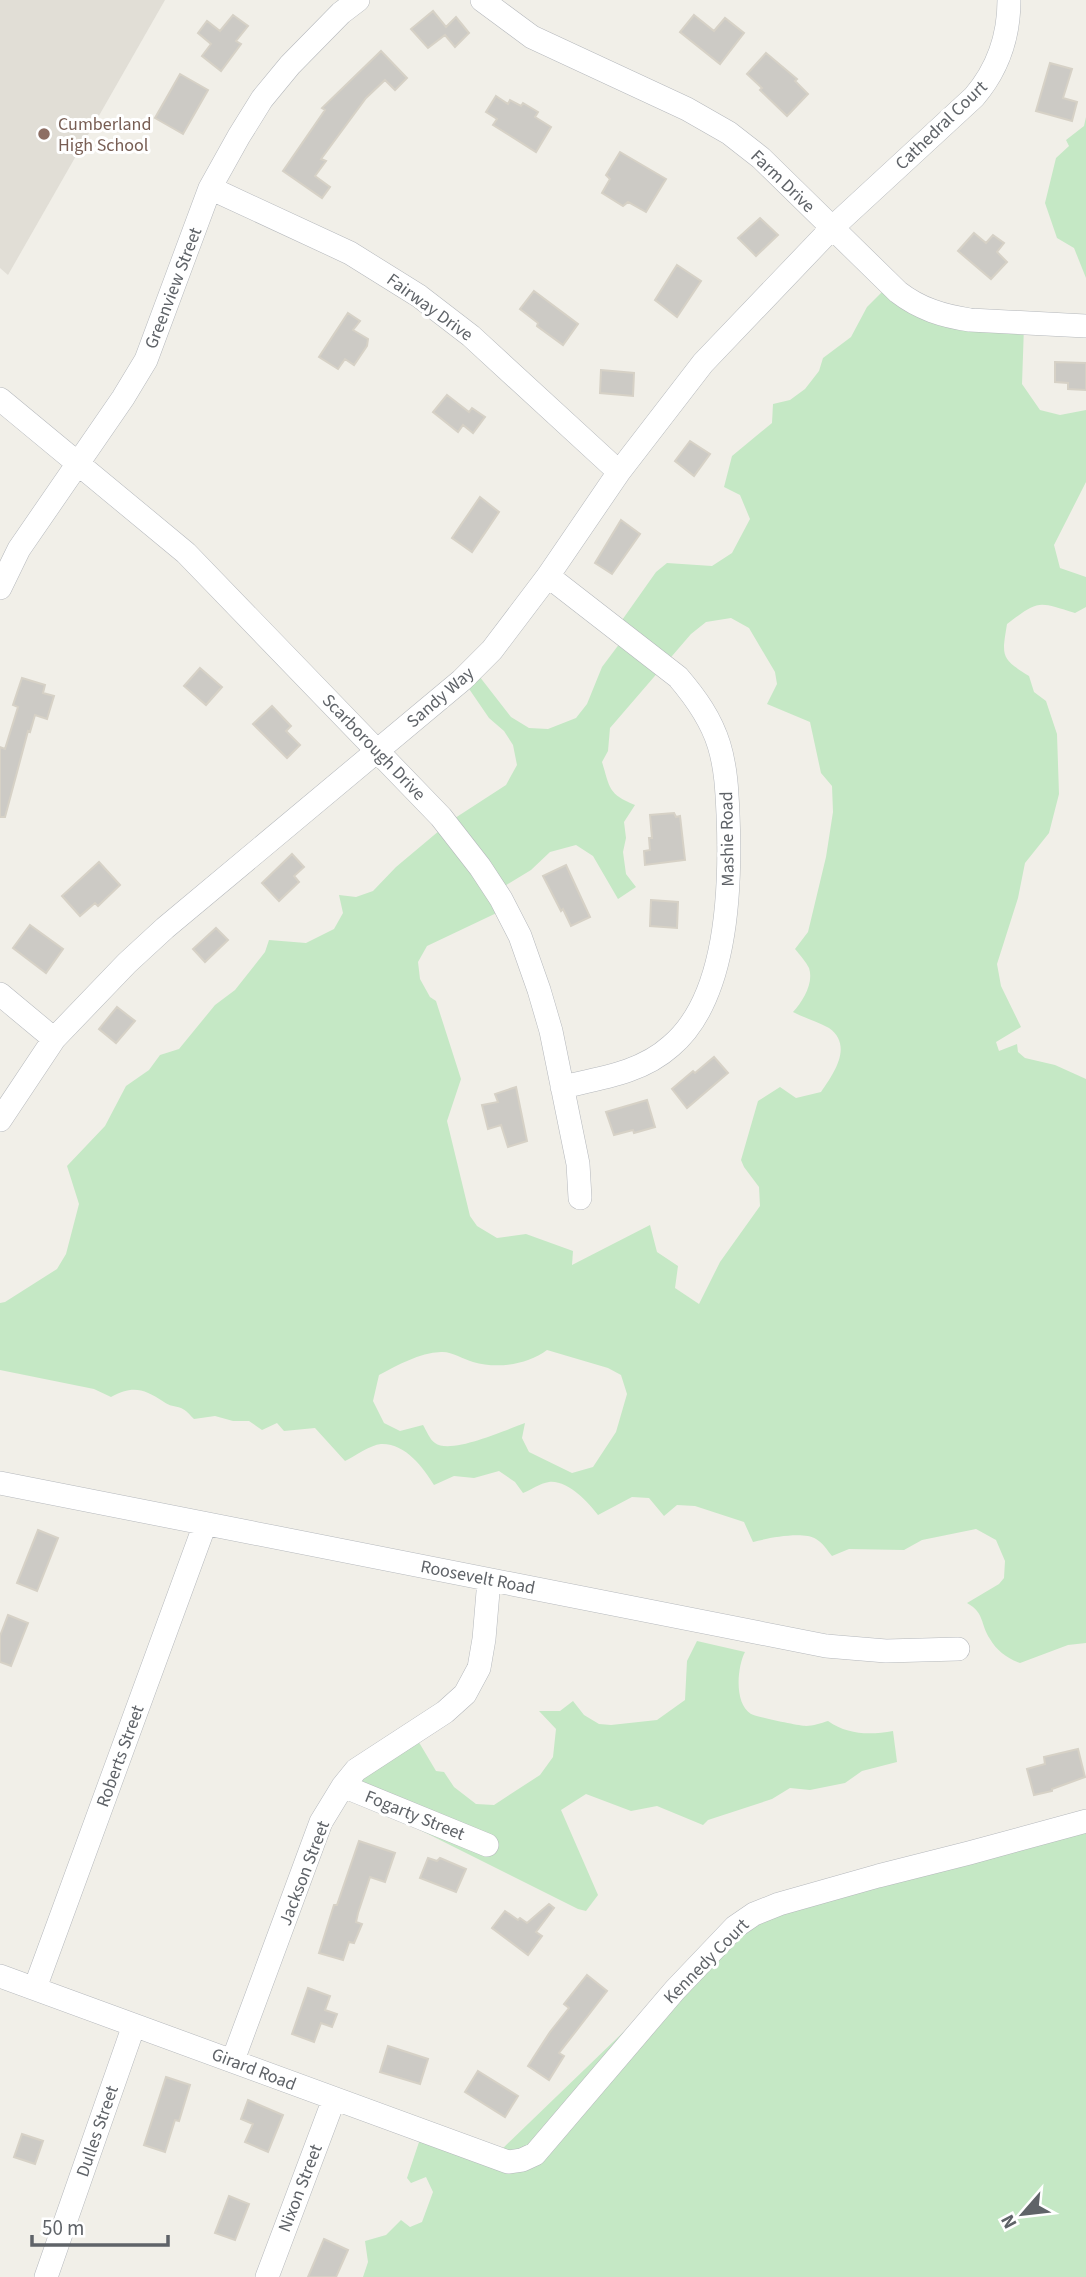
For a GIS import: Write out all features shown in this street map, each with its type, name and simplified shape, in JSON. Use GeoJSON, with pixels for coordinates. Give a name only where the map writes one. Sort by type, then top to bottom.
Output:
{"type":"FeatureCollection","features":[{"type":"Feature","properties":{"kind":"street","name":"Greenview Street"},"geometry":{"type":"LineString","coordinates":[[0,588],[19,549],[123,398],[146,360],[210,188],[262,99],[314,39],[358,0]]}},
{"type":"Feature","properties":{"kind":"street","name":"Farm Drive"},"geometry":{"type":"LineString","coordinates":[[482,0],[532,37],[687,109],[729,133],[761,158],[910,301],[932,312],[970,320],[1086,326]]}},
{"type":"Feature","properties":{"kind":"street","name":"Cathedral Court"},"geometry":{"type":"LineString","coordinates":[[832,228],[988,81],[997,63],[1009,24],[1009,0]]}},
{"type":"Feature","properties":{"kind":"street","name":"Fairway Drive"},"geometry":{"type":"LineString","coordinates":[[210,188],[350,253],[419,296],[471,336],[619,472]]}},
{"type":"Feature","properties":{"kind":"street","name":"Sandy Way"},"geometry":{"type":"LineString","coordinates":[[0,1120],[54,1039],[127,963],[165,928],[462,680],[492,650],[548,576],[619,472],[703,363],[832,228]]}},
{"type":"Feature","properties":{"kind":"street","name":"Scarborough Drive"},"geometry":{"type":"LineString","coordinates":[[0,399],[186,553],[441,817],[501,899],[520,936],[551,1031],[578,1164],[580,1198]]}},
{"type":"Feature","properties":{"kind":"street","name":"Mashie Road"},"geometry":{"type":"LineString","coordinates":[[548,576],[678,677],[695,696],[709,718],[720,746],[726,778],[730,857],[726,909],[712,980],[703,1002],[683,1034],[656,1058],[638,1067],[620,1074],[562,1087]]}},
{"type":"Feature","properties":{"kind":"street"},"geometry":{"type":"LineString","coordinates":[[0,994],[54,1039]]}},
{"type":"Feature","properties":{"kind":"street","name":"Roosevelt Road"},"geometry":{"type":"LineString","coordinates":[[0,1482],[826,1646],[886,1651],[958,1649]]}},
{"type":"Feature","properties":{"kind":"street","name":"Roberts Street"},"geometry":{"type":"LineString","coordinates":[[35,1988],[205,1524]]}},
{"type":"Feature","properties":{"kind":"street","name":"Jackson Street"},"geometry":{"type":"LineString","coordinates":[[233,2060],[321,1822],[356,1770],[445,1712],[465,1694],[479,1668],[489,1580]]}},
{"type":"Feature","properties":{"kind":"street","name":"Fogarty Street"},"geometry":{"type":"LineString","coordinates":[[343,1786],[487,1844]]}},
{"type":"Feature","properties":{"kind":"street","name":"Kennedy Court"},"geometry":{"type":"LineString","coordinates":[[508,2162],[535,2154],[675,1990],[735,1927],[754,1914],[779,1904],[878,1876],[1086,1821]]}},
{"type":"Feature","properties":{"kind":"street","name":"Girard Road"},"geometry":{"type":"LineString","coordinates":[[0,1976],[508,2162]]}},
{"type":"Feature","properties":{"kind":"street","name":"Dulles Street"},"geometry":{"type":"LineString","coordinates":[[46,2277],[134,2025]]}},
{"type":"Feature","properties":{"kind":"street","name":"Nixon Street"},"geometry":{"type":"LineString","coordinates":[[267,2277],[334,2099]]}},
{"type":"Feature","properties":{"kind":"shaded area","name":"Cumberland High School"},"geometry":{"type":"Polygon","coordinates":[[[0,0],[165,0],[8,275],[0,268],[0,0]]]}},
{"type":"Feature","properties":{"kind":"green space"},"geometry":{"type":"Polygon","coordinates":[[[1086,117],[1086,278],[1074,248],[1057,238],[1045,203],[1056,158],[1069,146],[1066,140],[1084,126],[1086,117]]]}},
{"type":"Feature","properties":{"kind":"green space"},"geometry":{"type":"Polygon","coordinates":[[[892,282],[924,304],[1024,326],[1022,384],[1040,410],[1060,415],[1086,410],[1086,482],[1054,545],[1060,568],[1086,577],[1086,607],[1075,613],[1053,606],[1033,607],[1007,624],[1005,635],[1004,650],[1008,660],[1029,676],[1034,692],[1046,701],[1057,734],[1059,794],[1049,833],[1025,863],[1018,898],[997,964],[1001,986],[1021,1027],[996,1042],[999,1051],[1017,1044],[1018,1052],[1025,1058],[1055,1065],[1086,1079],[1086,1643],[1068,1645],[1020,1663],[1007,1657],[996,1647],[987,1634],[980,1615],[967,1603],[999,1584],[1004,1578],[1005,1561],[996,1540],[976,1529],[922,1540],[904,1550],[849,1549],[832,1556],[821,1542],[810,1537],[785,1536],[753,1542],[744,1522],[695,1506],[677,1505],[664,1516],[649,1498],[632,1497],[598,1515],[583,1498],[563,1484],[549,1482],[523,1493],[515,1482],[499,1471],[474,1478],[454,1476],[434,1485],[412,1457],[398,1447],[381,1444],[372,1446],[345,1461],[315,1428],[284,1431],[277,1423],[262,1430],[249,1421],[233,1421],[215,1416],[194,1419],[183,1409],[138,1390],[111,1397],[94,1389],[0,1370],[0,1303],[57,1269],[66,1254],[79,1204],[67,1166],[105,1126],[126,1086],[149,1070],[160,1055],[179,1049],[215,1005],[235,990],[265,952],[269,940],[306,943],[334,929],[343,913],[339,895],[356,897],[373,891],[396,867],[452,820],[506,785],[517,765],[513,745],[504,731],[489,718],[465,683],[476,672],[511,717],[529,728],[548,729],[576,718],[587,704],[602,667],[626,635],[620,623],[656,572],[667,563],[712,566],[732,553],[750,519],[740,495],[724,487],[732,456],[772,423],[773,404],[790,400],[805,389],[819,371],[823,358],[851,337],[867,307],[892,282]],[[731,618],[706,622],[691,634],[610,728],[608,751],[602,762],[611,789],[635,805],[624,822],[626,838],[623,852],[626,874],[636,887],[618,899],[593,856],[576,845],[550,852],[531,870],[498,890],[505,909],[427,946],[418,962],[420,979],[430,997],[436,1001],[461,1079],[447,1121],[470,1216],[477,1226],[497,1238],[526,1234],[573,1251],[572,1265],[650,1225],[657,1252],[678,1266],[675,1288],[699,1304],[720,1262],[760,1206],[759,1187],[741,1160],[758,1101],[780,1087],[796,1098],[821,1092],[835,1069],[841,1051],[836,1035],[829,1028],[793,1012],[809,986],[809,968],[795,949],[808,932],[826,857],[833,812],[832,786],[821,773],[810,722],[767,704],[777,684],[775,672],[749,628],[731,618]],[[547,1350],[521,1362],[502,1365],[473,1362],[445,1352],[425,1355],[379,1375],[373,1401],[384,1423],[400,1431],[423,1425],[433,1442],[443,1446],[466,1444],[525,1423],[522,1438],[529,1452],[572,1473],[593,1467],[616,1432],[627,1394],[621,1375],[608,1368],[547,1350]]]}},
{"type":"Feature","properties":{"kind":"green space"},"geometry":{"type":"Polygon","coordinates":[[[697,1641],[745,1652],[740,1667],[739,1685],[742,1702],[751,1714],[806,1726],[828,1721],[859,1733],[893,1731],[897,1762],[862,1771],[845,1783],[810,1790],[790,1788],[772,1799],[708,1820],[703,1825],[657,1806],[631,1811],[586,1794],[561,1810],[598,1895],[586,1911],[344,1792],[417,1739],[436,1771],[444,1772],[454,1787],[476,1804],[494,1805],[540,1775],[553,1757],[556,1729],[539,1711],[560,1711],[573,1701],[584,1715],[599,1724],[657,1720],[685,1700],[687,1661],[697,1641]]]}},
{"type":"Feature","properties":{"kind":"green space"},"geometry":{"type":"Polygon","coordinates":[[[1086,1827],[1086,2277],[363,2277],[368,2262],[365,2241],[386,2235],[401,2220],[410,2227],[422,2222],[433,2192],[426,2177],[411,2183],[407,2178],[424,2127],[500,2151],[641,2015],[766,1916],[1086,1827]]]}},
{"type":"Feature","properties":{"kind":"building"},"geometry":{"type":"Polygon","coordinates":[[[433,11],[446,27],[456,17],[469,33],[455,47],[445,35],[428,48],[411,29],[433,11]]]}},
{"type":"Feature","properties":{"kind":"building"},"geometry":{"type":"Polygon","coordinates":[[[233,15],[248,26],[236,41],[241,44],[221,71],[202,56],[211,44],[198,33],[207,21],[220,31],[233,15]]]}},
{"type":"Feature","properties":{"kind":"building"},"geometry":{"type":"Polygon","coordinates":[[[694,15],[714,31],[725,18],[744,33],[720,64],[680,32],[694,15]]]}},
{"type":"Feature","properties":{"kind":"building"},"geometry":{"type":"Polygon","coordinates":[[[381,51],[407,78],[395,90],[385,80],[366,98],[321,159],[326,161],[315,176],[330,187],[322,198],[283,171],[325,110],[322,108],[381,51]]]}},
{"type":"Feature","properties":{"kind":"building"},"geometry":{"type":"Polygon","coordinates":[[[766,53],[797,79],[795,81],[808,94],[787,116],[747,74],[766,53]]]}},
{"type":"Feature","properties":{"kind":"building"},"geometry":{"type":"Polygon","coordinates":[[[1050,63],[1072,69],[1063,98],[1077,102],[1072,121],[1036,111],[1050,63]]]}},
{"type":"Feature","properties":{"kind":"building"},"geometry":{"type":"Polygon","coordinates":[[[180,74],[208,90],[183,134],[155,118],[180,74]]]}},
{"type":"Feature","properties":{"kind":"building"},"geometry":{"type":"Polygon","coordinates":[[[496,96],[508,104],[510,100],[521,106],[523,103],[538,112],[535,117],[551,127],[536,152],[493,125],[497,119],[486,112],[496,96]]]}},
{"type":"Feature","properties":{"kind":"building"},"geometry":{"type":"Polygon","coordinates":[[[620,152],[666,179],[646,212],[628,202],[623,206],[602,193],[610,179],[606,175],[620,152]]]}},
{"type":"Feature","properties":{"kind":"building"},"geometry":{"type":"Polygon","coordinates":[[[760,218],[778,235],[756,256],[738,238],[760,218]]]}},
{"type":"Feature","properties":{"kind":"building"},"geometry":{"type":"Polygon","coordinates":[[[974,233],[986,243],[993,235],[1004,243],[997,252],[1007,262],[991,279],[958,251],[974,233]]]}},
{"type":"Feature","properties":{"kind":"building"},"geometry":{"type":"Polygon","coordinates":[[[677,265],[701,281],[677,317],[655,300],[677,265]]]}},
{"type":"Feature","properties":{"kind":"building"},"geometry":{"type":"Polygon","coordinates":[[[534,291],[578,324],[563,345],[537,326],[538,323],[520,309],[534,291]]]}},
{"type":"Feature","properties":{"kind":"building"},"geometry":{"type":"Polygon","coordinates":[[[348,313],[360,321],[353,330],[368,339],[367,346],[354,365],[345,359],[338,369],[319,357],[348,313]]]}},
{"type":"Feature","properties":{"kind":"building"},"geometry":{"type":"Polygon","coordinates":[[[1055,362],[1086,363],[1086,390],[1068,389],[1068,383],[1055,382],[1055,362]]]}},
{"type":"Feature","properties":{"kind":"building"},"geometry":{"type":"Polygon","coordinates":[[[601,370],[634,373],[633,396],[600,393],[601,370]]]}},
{"type":"Feature","properties":{"kind":"building"},"geometry":{"type":"Polygon","coordinates":[[[447,395],[469,412],[472,408],[485,417],[473,433],[463,425],[458,432],[433,412],[447,395]]]}},
{"type":"Feature","properties":{"kind":"building"},"geometry":{"type":"Polygon","coordinates":[[[690,441],[710,454],[694,476],[675,461],[690,441]]]}},
{"type":"Feature","properties":{"kind":"building"},"geometry":{"type":"Polygon","coordinates":[[[480,497],[499,512],[472,552],[452,538],[480,497]]]}},
{"type":"Feature","properties":{"kind":"building"},"geometry":{"type":"Polygon","coordinates":[[[621,520],[640,534],[612,574],[595,563],[621,520]]]}},
{"type":"Feature","properties":{"kind":"building"},"geometry":{"type":"Polygon","coordinates":[[[200,668],[222,687],[206,705],[184,686],[200,668]]]}},
{"type":"Feature","properties":{"kind":"building"},"geometry":{"type":"Polygon","coordinates":[[[22,678],[45,685],[43,693],[54,696],[47,719],[35,715],[30,732],[28,731],[5,817],[0,817],[0,747],[5,749],[18,707],[13,705],[22,678]]]}},
{"type":"Feature","properties":{"kind":"building"},"geometry":{"type":"Polygon","coordinates":[[[272,706],[291,726],[286,731],[300,745],[287,758],[253,724],[272,706]]]}},
{"type":"Feature","properties":{"kind":"building"},"geometry":{"type":"Polygon","coordinates":[[[674,813],[676,817],[680,816],[685,860],[645,865],[644,851],[650,850],[649,838],[652,838],[650,815],[674,813]]]}},
{"type":"Feature","properties":{"kind":"building"},"geometry":{"type":"Polygon","coordinates":[[[292,854],[304,867],[294,876],[299,882],[279,901],[262,883],[292,854]]]}},
{"type":"Feature","properties":{"kind":"building"},"geometry":{"type":"Polygon","coordinates":[[[99,862],[120,885],[98,906],[95,903],[80,916],[62,896],[99,862]]]}},
{"type":"Feature","properties":{"kind":"building"},"geometry":{"type":"Polygon","coordinates":[[[566,865],[590,917],[571,926],[543,876],[566,865]]]}},
{"type":"Feature","properties":{"kind":"building"},"geometry":{"type":"Polygon","coordinates":[[[651,900],[678,902],[677,928],[650,926],[651,900]]]}},
{"type":"Feature","properties":{"kind":"building"},"geometry":{"type":"Polygon","coordinates":[[[30,925],[63,949],[46,973],[13,948],[30,925]]]}},
{"type":"Feature","properties":{"kind":"building"},"geometry":{"type":"Polygon","coordinates":[[[216,928],[228,940],[205,962],[193,949],[216,928]]]}},
{"type":"Feature","properties":{"kind":"building"},"geometry":{"type":"Polygon","coordinates":[[[117,1007],[135,1021],[116,1043],[99,1029],[117,1007]]]}},
{"type":"Feature","properties":{"kind":"building"},"geometry":{"type":"Polygon","coordinates":[[[714,1057],[728,1073],[687,1108],[672,1089],[714,1057]]]}},
{"type":"Feature","properties":{"kind":"building"},"geometry":{"type":"Polygon","coordinates":[[[516,1087],[527,1141],[508,1147],[501,1125],[488,1129],[482,1105],[498,1102],[495,1094],[516,1087]]]}},
{"type":"Feature","properties":{"kind":"building"},"geometry":{"type":"Polygon","coordinates":[[[647,1100],[655,1127],[614,1135],[606,1112],[647,1100]]]}},
{"type":"Feature","properties":{"kind":"building"},"geometry":{"type":"Polygon","coordinates":[[[38,1530],[58,1538],[37,1591],[17,1583],[38,1530]]]}},
{"type":"Feature","properties":{"kind":"building"},"geometry":{"type":"Polygon","coordinates":[[[8,1615],[28,1623],[11,1666],[0,1662],[0,1636],[8,1615]]]}},
{"type":"Feature","properties":{"kind":"building"},"geometry":{"type":"Polygon","coordinates":[[[1078,1749],[1085,1777],[1052,1791],[1034,1795],[1027,1769],[1045,1764],[1044,1757],[1078,1749]]]}},
{"type":"Feature","properties":{"kind":"building"},"geometry":{"type":"Polygon","coordinates":[[[359,1841],[395,1853],[385,1882],[370,1877],[356,1922],[362,1924],[354,1943],[349,1942],[343,1960],[319,1953],[359,1841]]]}},
{"type":"Feature","properties":{"kind":"building"},"geometry":{"type":"Polygon","coordinates":[[[428,1858],[437,1861],[440,1858],[466,1869],[456,1892],[420,1878],[428,1858]]]}},
{"type":"Feature","properties":{"kind":"building"},"geometry":{"type":"Polygon","coordinates":[[[549,1904],[554,1908],[536,1932],[542,1936],[528,1955],[492,1928],[505,1911],[527,1923],[549,1904]]]}},
{"type":"Feature","properties":{"kind":"building"},"geometry":{"type":"Polygon","coordinates":[[[587,1975],[607,1991],[559,2053],[564,2056],[549,2080],[528,2066],[569,2008],[564,2004],[587,1975]]]}},
{"type":"Feature","properties":{"kind":"building"},"geometry":{"type":"Polygon","coordinates":[[[308,1988],[330,1996],[325,2010],[337,2014],[332,2027],[321,2023],[314,2042],[292,2034],[308,1988]]]}},
{"type":"Feature","properties":{"kind":"building"},"geometry":{"type":"Polygon","coordinates":[[[388,2046],[428,2059],[420,2084],[380,2072],[388,2046]]]}},
{"type":"Feature","properties":{"kind":"building"},"geometry":{"type":"Polygon","coordinates":[[[478,2071],[518,2096],[505,2117],[465,2092],[478,2071]]]}},
{"type":"Feature","properties":{"kind":"building"},"geometry":{"type":"Polygon","coordinates":[[[166,2077],[190,2085],[179,2121],[175,2120],[165,2152],[144,2145],[166,2077]]]}},
{"type":"Feature","properties":{"kind":"building"},"geometry":{"type":"Polygon","coordinates":[[[248,2100],[283,2115],[268,2152],[245,2142],[253,2124],[241,2119],[248,2100]]]}},
{"type":"Feature","properties":{"kind":"building"},"geometry":{"type":"Polygon","coordinates":[[[22,2134],[43,2141],[35,2164],[14,2157],[22,2134]]]}},
{"type":"Feature","properties":{"kind":"building"},"geometry":{"type":"Polygon","coordinates":[[[229,2196],[249,2204],[235,2240],[215,2233],[229,2196]]]}},
{"type":"Feature","properties":{"kind":"building"},"geometry":{"type":"Polygon","coordinates":[[[324,2239],[348,2250],[336,2277],[308,2277],[324,2239]]]}},
{"type":"Feature","properties":{"kind":"place","name":"Cumberland High School"},"geometry":{"type":"Point","coordinates":[44,134]}}]}
